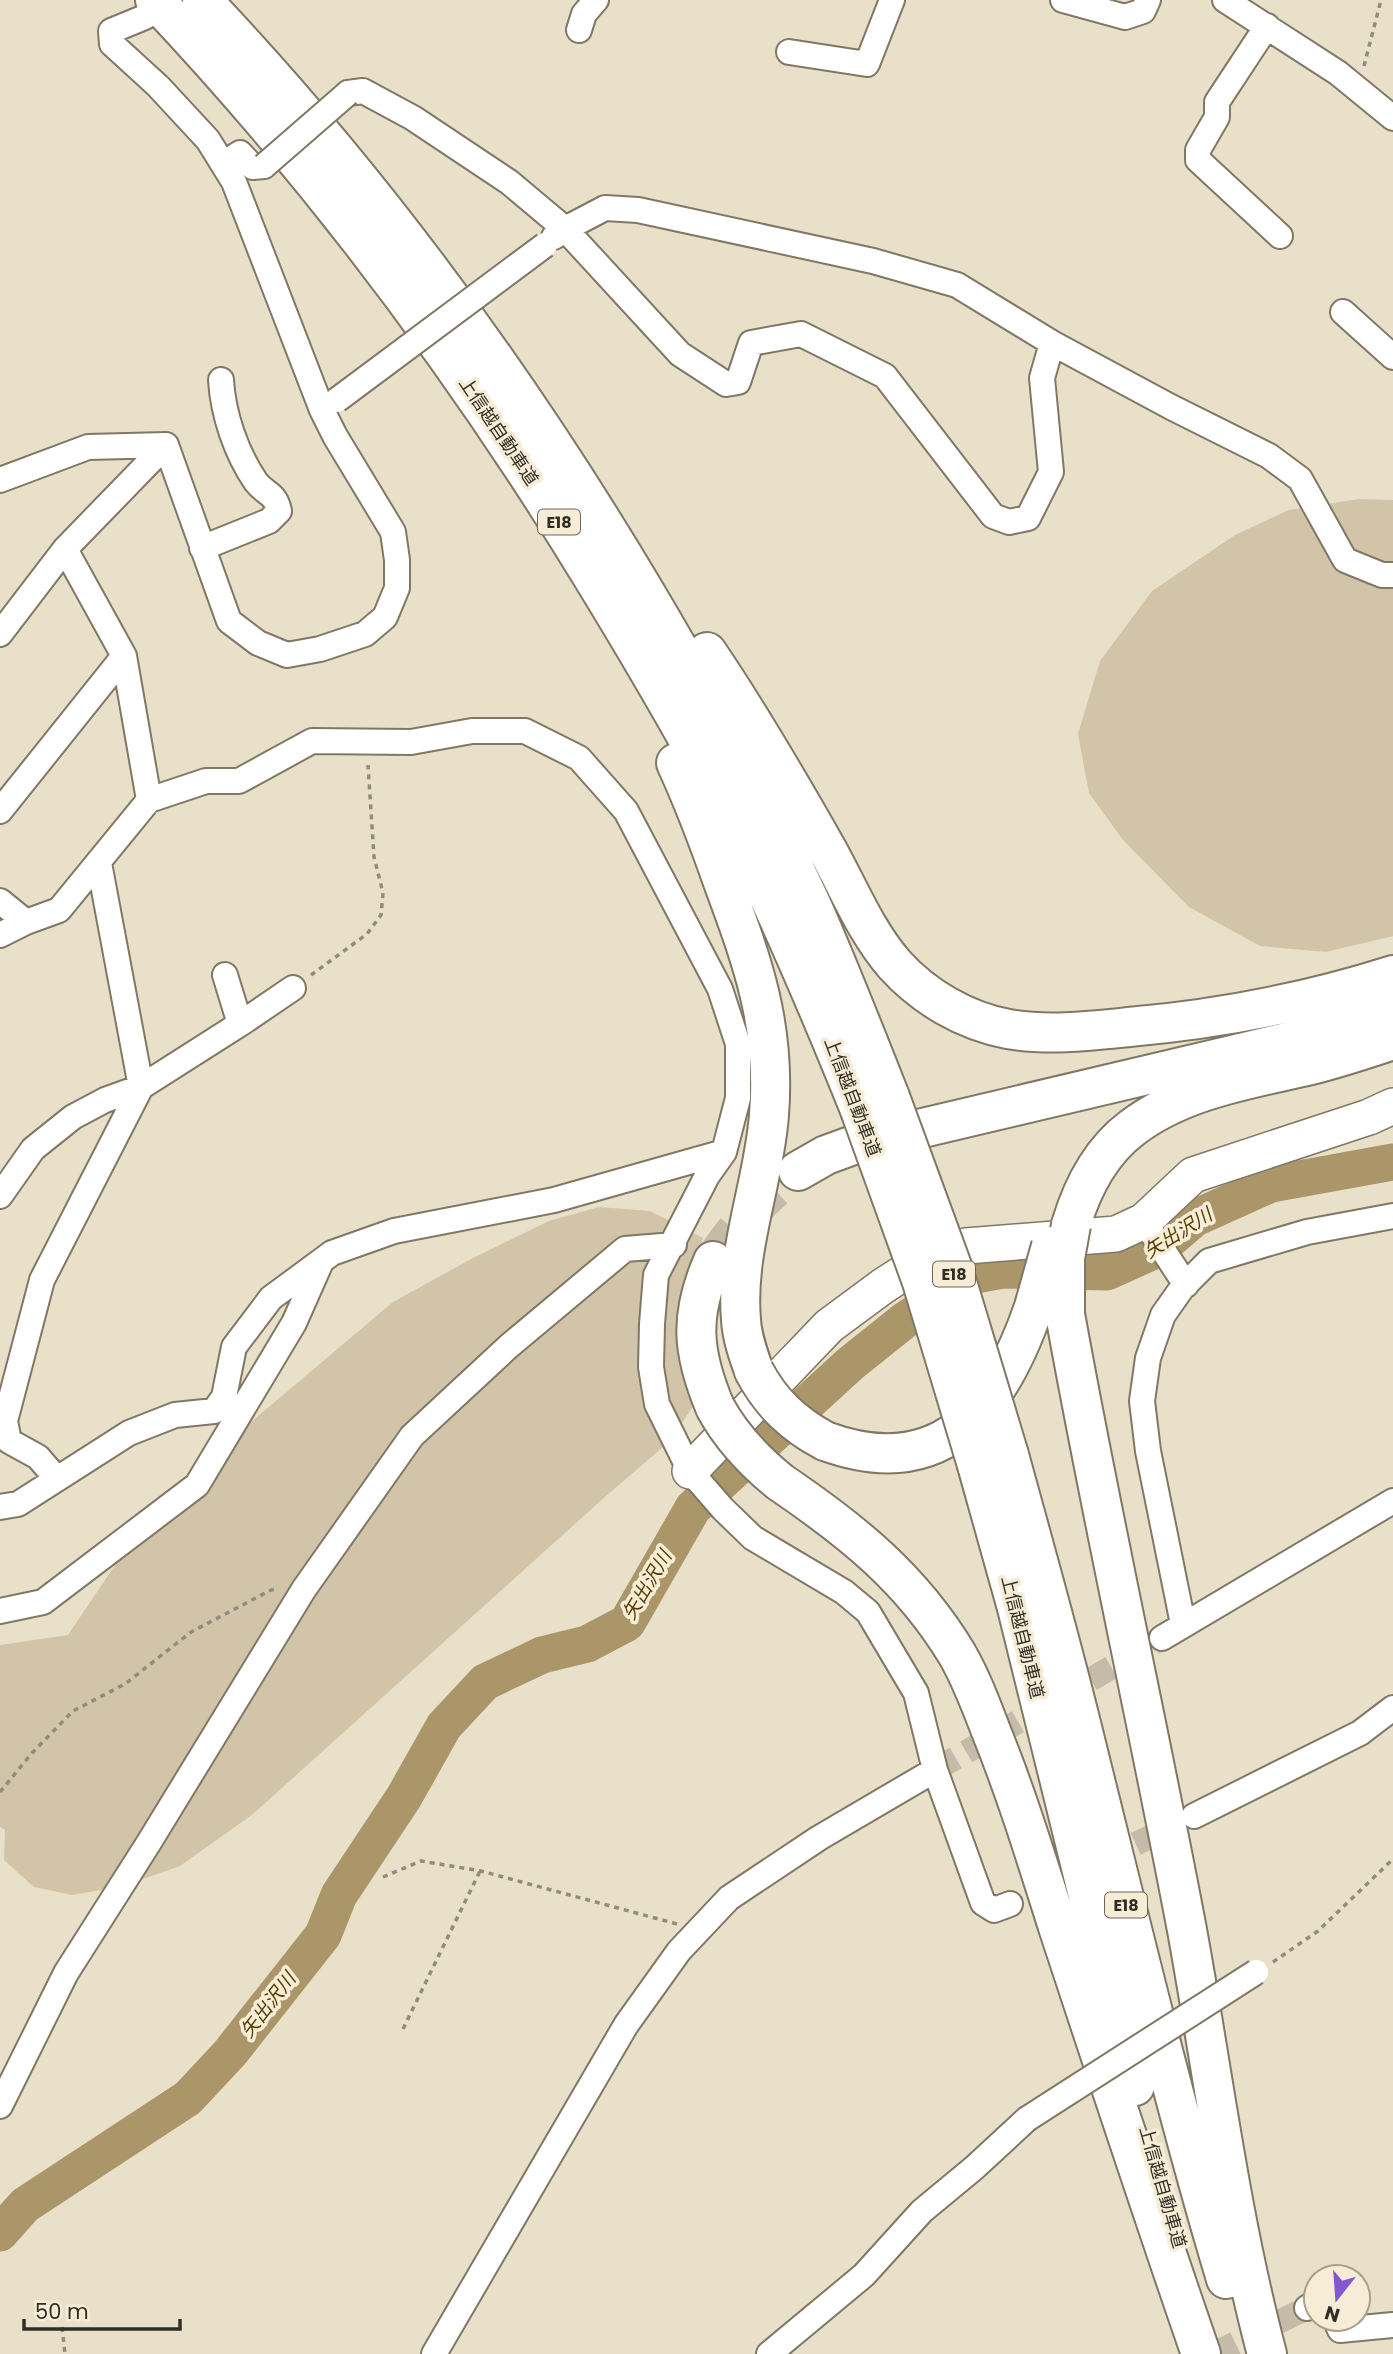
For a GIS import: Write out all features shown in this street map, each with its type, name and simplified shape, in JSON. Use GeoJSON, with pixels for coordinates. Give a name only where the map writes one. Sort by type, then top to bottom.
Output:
{"type":"FeatureCollection","features":[{"type":"Feature","properties":{"kind":"highway","name":"上信越自動車道"},"geometry":{"type":"LineString","coordinates":[[202,0],[242,41],[333,148],[502,367],[646,593],[719,722],[815,913],[855,1008],[875,1104],[922,1283],[993,1460],[1081,1723],[1202,2200],[1248,2354]]}},
{"type":"Feature","properties":{"kind":"highway","name":"上信越自動車道"},"geometry":{"type":"LineString","coordinates":[[150,8],[219,67],[396,283],[481,403],[554,513],[690,741],[739,835],[821,1013],[875,1104]]}},
{"type":"Feature","properties":{"kind":"highway"},"geometry":{"type":"LineString","coordinates":[[396,283],[591,598],[651,709],[708,839],[752,960],[762,1001],[770,1076],[765,1148],[743,1262],[740,1293],[741,1322],[754,1371],[764,1390],[781,1411],[803,1429],[825,1441],[849,1450],[882,1454],[911,1452],[938,1443],[962,1429],[1002,1382],[1016,1356],[1049,1310]]}},
{"type":"Feature","properties":{"kind":"highway"},"geometry":{"type":"LineString","coordinates":[[502,367],[581,470],[715,663],[799,800],[872,932],[894,964],[918,988],[948,1007],[976,1020],[1008,1029],[1044,1032],[1091,1031],[1221,1016],[1314,997],[1393,975]]}},
{"type":"Feature","properties":{"kind":"highway"},"geometry":{"type":"LineString","coordinates":[[798,1171],[826,1155],[859,1143],[1325,1033],[1393,1011]]}},
{"type":"Feature","properties":{"kind":"highway"},"geometry":{"type":"LineString","coordinates":[[1267,2354],[1246,2271],[1157,1770],[1049,1310],[1068,1199],[1084,1173],[1105,1149],[1131,1128],[1160,1110],[1191,1096],[1316,1064],[1393,1040]]}},
{"type":"Feature","properties":{"kind":"highway"},"geometry":{"type":"LineString","coordinates":[[713,1261],[700,1290],[695,1322],[697,1352],[704,1381],[726,1427],[741,1447],[780,1482],[868,1547],[903,1583],[951,1645],[975,1691],[1017,1801],[1201,2354]]}},
{"type":"Feature","properties":{"kind":"highway","name":"上信越自動車道"},"geometry":{"type":"LineString","coordinates":[[993,1460],[1017,1608],[1130,2066],[1168,2208],[1212,2354]]}},
{"type":"Feature","properties":{"kind":"street"},"geometry":{"type":"LineString","coordinates":[[579,30],[584,14],[596,0]]}},
{"type":"Feature","properties":{"kind":"street"},"geometry":{"type":"LineString","coordinates":[[789,52],[867,64],[892,0]]}},
{"type":"Feature","properties":{"kind":"street"},"geometry":{"type":"LineString","coordinates":[[1063,0],[1125,17],[1143,11],[1148,0]]}},
{"type":"Feature","properties":{"kind":"street"},"geometry":{"type":"LineString","coordinates":[[1225,0],[1338,73],[1393,118]]}},
{"type":"Feature","properties":{"kind":"street"},"geometry":{"type":"LineString","coordinates":[[150,8],[111,32],[112,44],[158,86],[208,140],[234,182],[329,405],[335,436],[393,532],[397,588],[385,617],[365,634],[320,649],[287,655],[258,643],[229,621],[166,446]]}},
{"type":"Feature","properties":{"kind":"street"},"geometry":{"type":"LineString","coordinates":[[1267,26],[1217,102],[1217,117],[1198,150],[1198,160],[1280,236]]}},
{"type":"Feature","properties":{"kind":"street"},"geometry":{"type":"LineString","coordinates":[[223,164],[240,153],[253,167],[264,166],[348,93],[363,91],[413,118],[509,182],[565,229],[680,354],[726,384],[738,382],[751,343],[801,334],[885,376],[993,516],[1009,522],[1028,519],[1051,472],[1042,378],[1052,342]]}},
{"type":"Feature","properties":{"kind":"street"},"geometry":{"type":"LineString","coordinates":[[329,405],[565,229],[605,208],[638,210],[873,261],[957,285],[1052,342],[1171,407],[1269,456],[1300,479],[1345,560],[1382,575],[1393,575]]}},
{"type":"Feature","properties":{"kind":"street"},"geometry":{"type":"LineString","coordinates":[[1343,312],[1393,357]]}},
{"type":"Feature","properties":{"kind":"street"},"geometry":{"type":"LineString","coordinates":[[202,548],[269,521],[279,511],[276,499],[258,484],[243,459],[222,404],[221,380]]}},
{"type":"Feature","properties":{"kind":"street"},"geometry":{"type":"LineString","coordinates":[[0,480],[88,447],[166,446]]}},
{"type":"Feature","properties":{"kind":"street"},"geometry":{"type":"LineString","coordinates":[[0,634],[65,549],[166,446]]}},
{"type":"Feature","properties":{"kind":"street"},"geometry":{"type":"LineString","coordinates":[[65,549],[124,656],[149,800]]}},
{"type":"Feature","properties":{"kind":"street"},"geometry":{"type":"LineString","coordinates":[[0,811],[124,656]]}},
{"type":"Feature","properties":{"kind":"street"},"geometry":{"type":"LineString","coordinates":[[0,935],[60,910],[149,800],[206,781],[239,781],[312,741],[411,741],[472,731],[525,731],[579,758],[626,811],[720,989],[738,1044],[738,1098],[724,1152],[707,1176],[674,1245],[656,1275],[651,1367],[656,1404],[695,1477],[723,1509],[753,1538],[844,1592],[868,1612],[916,1693],[935,1770],[983,1903],[993,1910],[1010,1904]]}},
{"type":"Feature","properties":{"kind":"street"},"geometry":{"type":"LineString","coordinates":[[57,1479],[38,1457],[9,1441],[5,1421],[42,1280],[141,1087],[99,863]]}},
{"type":"Feature","properties":{"kind":"street"},"geometry":{"type":"LineString","coordinates":[[0,901],[26,922]]}},
{"type":"Feature","properties":{"kind":"street"},"geometry":{"type":"LineString","coordinates":[[225,975],[240,1024]]}},
{"type":"Feature","properties":{"kind":"street"},"geometry":{"type":"LineString","coordinates":[[0,1196],[33,1149],[73,1117],[105,1100],[141,1087],[293,988]]}},
{"type":"Feature","properties":{"kind":"street"},"geometry":{"type":"LineString","coordinates":[[695,1477],[829,1326],[925,1259],[966,1246],[1116,1234],[1148,1226],[1193,1175],[1369,1117],[1393,1106]]}},
{"type":"Feature","properties":{"kind":"street"},"geometry":{"type":"LineString","coordinates":[[0,1507],[18,1504],[129,1433],[175,1415],[214,1411],[224,1397],[233,1347],[271,1298],[332,1253],[394,1231],[554,1200],[724,1152]]}},
{"type":"Feature","properties":{"kind":"street"},"geometry":{"type":"LineString","coordinates":[[1183,1624],[1148,1451],[1142,1401],[1148,1358],[1163,1315],[1182,1280],[1209,1261],[1307,1232],[1393,1216]]}},
{"type":"Feature","properties":{"kind":"street"},"geometry":{"type":"LineString","coordinates":[[1148,1226],[1182,1280]]}},
{"type":"Feature","properties":{"kind":"street"},"geometry":{"type":"LineString","coordinates":[[0,2106],[66,1973],[304,1589],[412,1436],[509,1346],[625,1249],[674,1245]]}},
{"type":"Feature","properties":{"kind":"street"},"geometry":{"type":"LineString","coordinates":[[0,1611],[43,1602],[197,1485],[294,1323],[322,1261]]}},
{"type":"Feature","properties":{"kind":"street"},"geometry":{"type":"LineString","coordinates":[[1162,1638],[1393,1501]]}},
{"type":"Feature","properties":{"kind":"street"},"geometry":{"type":"LineString","coordinates":[[1194,1816],[1360,1733],[1393,1708]]}},
{"type":"Feature","properties":{"kind":"street"},"geometry":{"type":"LineString","coordinates":[[434,2354],[626,2025],[679,1951],[729,1898],[819,1838],[935,1770]]}},
{"type":"Feature","properties":{"kind":"street"},"geometry":{"type":"LineString","coordinates":[[769,2354],[864,2274],[922,2211],[1027,2119],[1256,1972]]}},
{"type":"Feature","properties":{"kind":"street"},"geometry":{"type":"LineString","coordinates":[[1372,2327],[1393,2325]]}},
{"type":"Feature","properties":{"kind":"path"},"geometry":{"type":"LineString","coordinates":[[1357,89],[1381,0]]}},
{"type":"Feature","properties":{"kind":"path"},"geometry":{"type":"LineString","coordinates":[[293,988],[368,934],[381,915],[383,893],[374,857],[367,743]]}},
{"type":"Feature","properties":{"kind":"path"},"geometry":{"type":"LineString","coordinates":[[0,1792],[32,1753],[73,1711],[125,1684],[191,1632],[271,1590],[304,1589]]}},
{"type":"Feature","properties":{"kind":"path"},"geometry":{"type":"LineString","coordinates":[[1256,1972],[1318,1931],[1393,1859]]}},
{"type":"Feature","properties":{"kind":"path"},"geometry":{"type":"LineString","coordinates":[[383,1877],[421,1861],[481,1871],[699,1930]]}},
{"type":"Feature","properties":{"kind":"path"},"geometry":{"type":"LineString","coordinates":[[403,2029],[481,1871]]}},
{"type":"Feature","properties":{"kind":"path"},"geometry":{"type":"LineString","coordinates":[[62,2327],[65,2354]]}},
{"type":"Feature","properties":{"kind":"shaded area"},"geometry":{"type":"Polygon","coordinates":[[[1359,499],[1393,500],[1393,936],[1326,952],[1260,946],[1189,907],[1123,840],[1089,793],[1078,734],[1100,661],[1152,591],[1235,535],[1289,510],[1359,499]]]}},
{"type":"Feature","properties":{"kind":"shaded area"},"geometry":{"type":"Polygon","coordinates":[[[599,1207],[650,1211],[703,1238],[685,1291],[694,1405],[670,1441],[253,1814],[180,1866],[120,1887],[72,1895],[34,1887],[4,1860],[5,1830],[0,1827],[0,1645],[68,1635],[136,1534],[250,1423],[393,1302],[473,1258],[549,1221],[599,1207]]]}},
{"type":"Feature","properties":{"kind":"waterway","name":"矢出沢川"},"geometry":{"type":"LineString","coordinates":[[0,2233],[25,2205],[188,2098],[230,2053],[323,1935],[339,1895],[404,1797],[444,1726],[485,1682],[542,1655],[587,1644],[627,1623],[693,1508],[850,1364],[905,1320],[970,1276],[1003,1270],[1107,1272],[1160,1248],[1195,1218],[1271,1184],[1393,1162]]}},
{"type":"Feature","properties":{"kind":"tunnel"},"geometry":{"type":"LineString","coordinates":[[713,1261],[751,1212],[798,1171]]}},
{"type":"Feature","properties":{"kind":"tunnel"},"geometry":{"type":"LineString","coordinates":[[935,1770],[1162,1638]]}},
{"type":"Feature","properties":{"kind":"tunnel"},"geometry":{"type":"LineString","coordinates":[[1103,1859],[1178,1824]]}},
{"type":"Feature","properties":{"kind":"tunnel"},"geometry":{"type":"LineString","coordinates":[[1214,2354],[1302,2310]]}}]}
